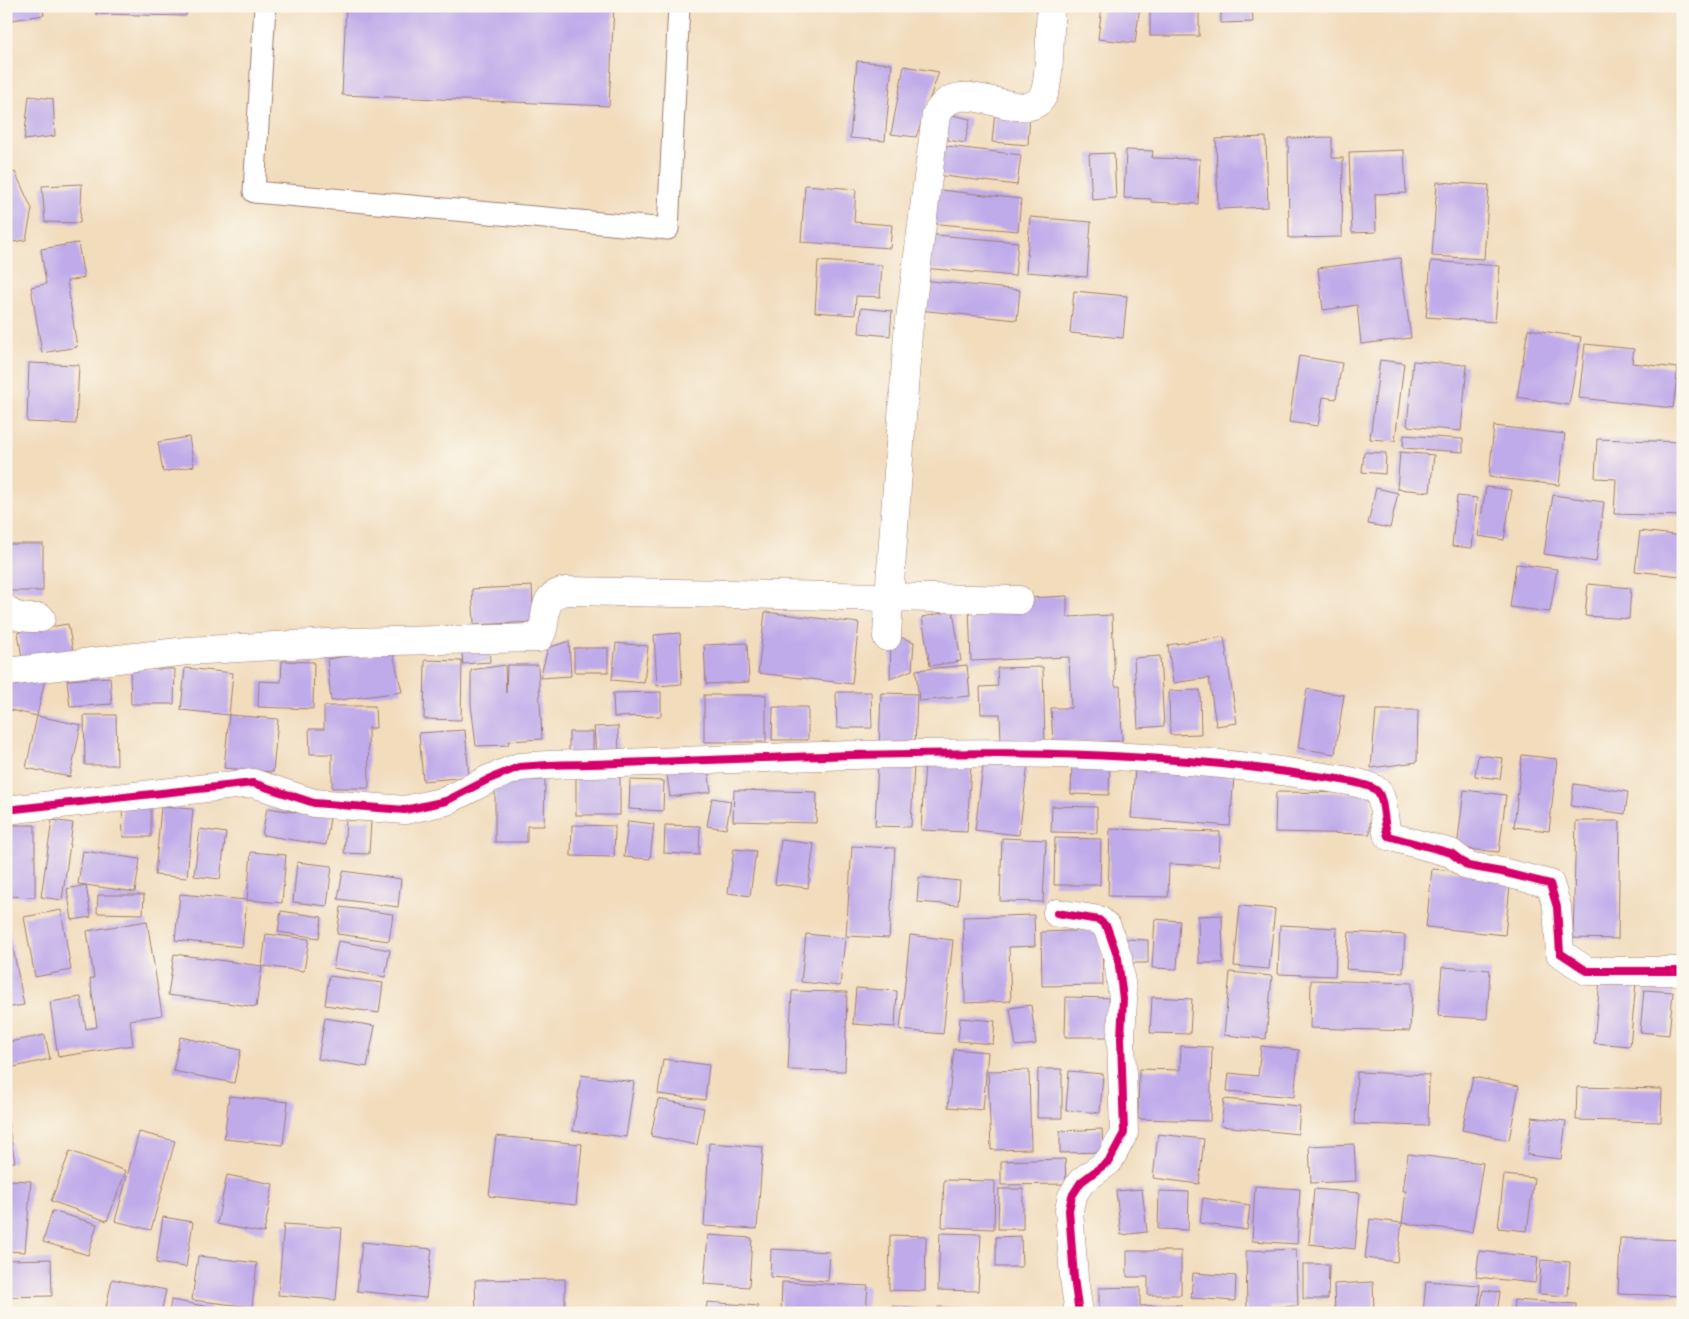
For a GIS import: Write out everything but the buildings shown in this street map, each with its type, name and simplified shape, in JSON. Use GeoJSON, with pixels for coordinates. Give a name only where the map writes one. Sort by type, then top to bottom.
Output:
{"type":"FeatureCollection","features":[{"type":"Feature","properties":{"kind":"street"},"geometry":{"type":"LineString","coordinates":[[887,637],[908,334],[936,115],[941,104],[960,96],[1028,107],[1040,100],[1046,88],[1051,6]]}},
{"type":"Feature","properties":{"kind":"street"},"geometry":{"type":"LineString","coordinates":[[6,672],[196,650],[344,642],[539,638],[544,631],[545,608],[552,596],[558,592],[566,591],[1019,600]]}},
{"type":"Feature","properties":{"kind":"street"},"geometry":{"type":"LineString","coordinates":[[6,609],[10,613],[22,618],[41,618]]}},
{"type":"Feature","properties":{"kind":"street"},"geometry":{"type":"LineString","coordinates":[[6,810],[253,783],[314,803],[405,810],[446,801],[489,779],[519,767],[548,765],[984,753],[1121,758],[1241,766],[1334,779],[1377,790],[1382,797],[1383,824],[1388,836],[1451,853],[1468,866],[1550,884],[1557,907],[1560,953],[1587,971],[1683,971]]}},
{"type":"Feature","properties":{"kind":"street"},"geometry":{"type":"LineString","coordinates":[[1056,912],[1099,920],[1107,927],[1118,958],[1123,999],[1121,1038],[1124,1133],[1109,1161],[1081,1182],[1072,1196],[1069,1210],[1074,1278],[1079,1313]]}},
{"type":"Feature","properties":{"kind":"lane"},"geometry":{"type":"LineString","coordinates":[[265,6],[254,192],[668,229],[679,6]]}},
{"type":"Feature","properties":{"kind":"cycle path"},"geometry":{"type":"LineString","coordinates":[[6,810],[253,783],[314,803],[405,810],[446,801],[489,779],[519,767],[548,765],[828,756],[1015,753],[1201,762],[1324,777],[1349,781],[1376,790],[1381,798],[1388,836],[1451,853],[1468,866],[1550,884],[1557,907],[1560,953],[1587,971],[1683,971]]}},
{"type":"Feature","properties":{"kind":"cycle path"},"geometry":{"type":"LineString","coordinates":[[1057,913],[1099,920],[1107,927],[1118,958],[1123,999],[1121,1038],[1124,1133],[1109,1161],[1081,1182],[1072,1196],[1069,1210],[1074,1278],[1079,1313]]}}]}
